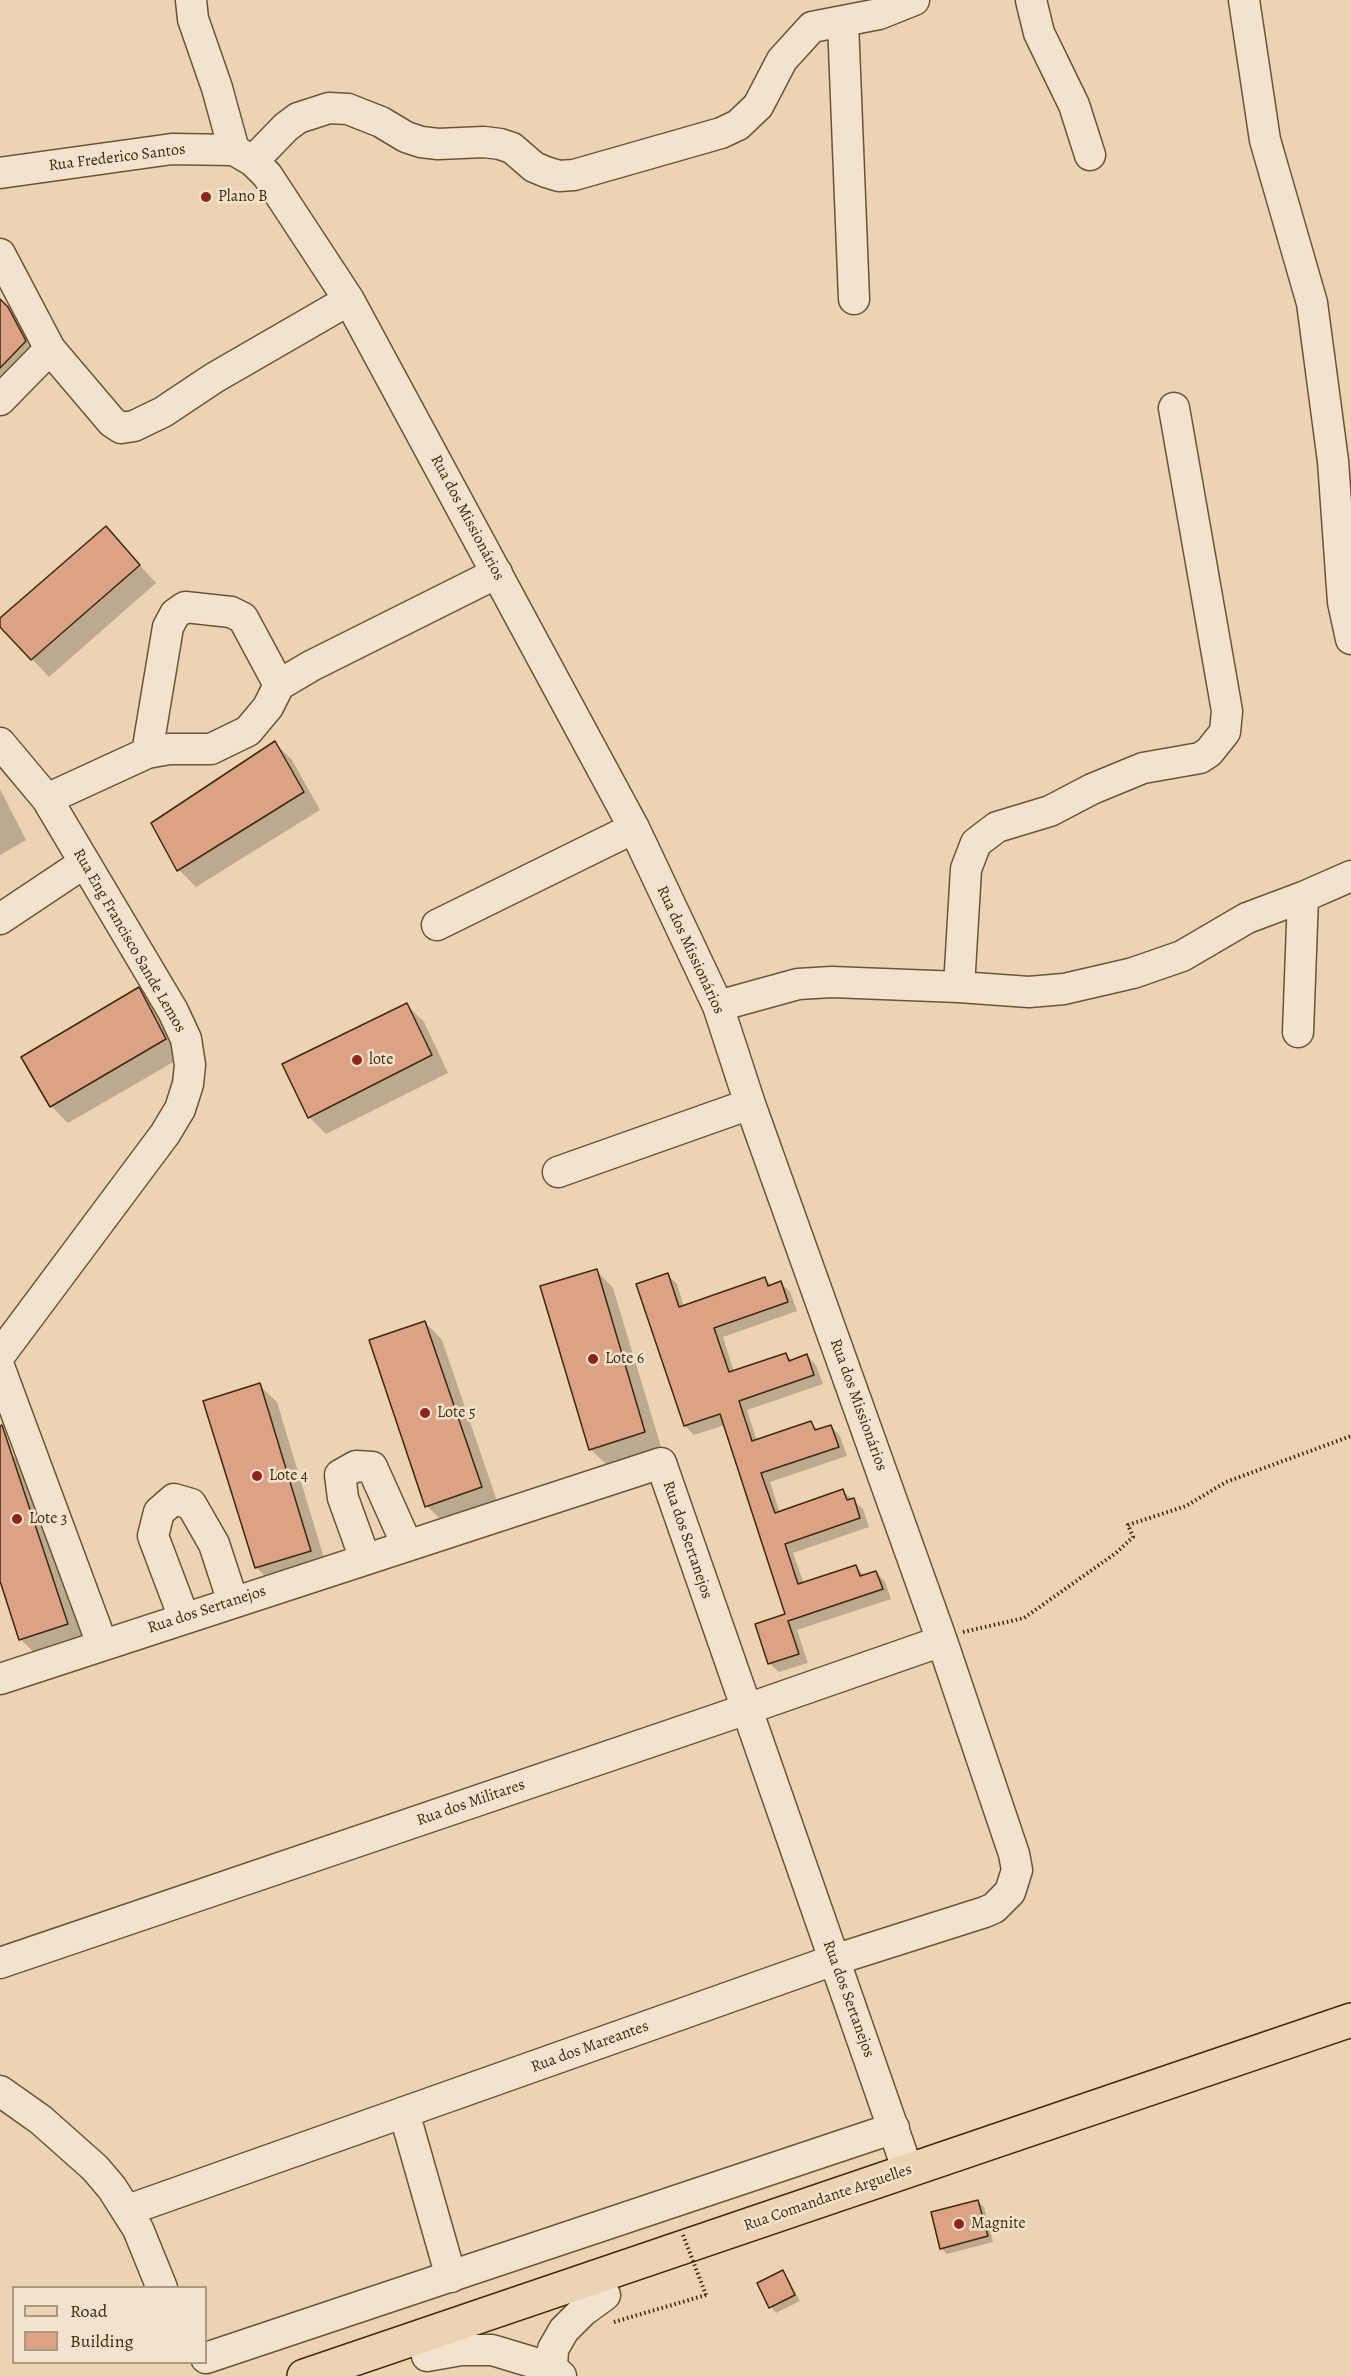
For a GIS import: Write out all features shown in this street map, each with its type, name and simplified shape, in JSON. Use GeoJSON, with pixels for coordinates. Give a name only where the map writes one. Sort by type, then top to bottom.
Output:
{"type":"FeatureCollection","features":[{"type":"Feature","properties":{"kind":"main road","name":"Rua Comandante Arguelles"},"geometry":{"type":"LineString","coordinates":[[304,2376],[1351,2020]]}},
{"type":"Feature","properties":{"kind":"main road","name":"Rua Comandante Arguelles"},"geometry":{"type":"LineString","coordinates":[[368,2376],[427,2356],[606,2309],[1351,2040]]}},
{"type":"Feature","properties":{"kind":"street"},"geometry":{"type":"LineString","coordinates":[[191,0],[193,19],[244,155],[298,118],[329,108],[348,109],[421,142],[500,144],[512,148],[534,167],[559,176],[574,175],[721,133],[738,125],[758,106],[782,60],[811,13],[843,22],[879,14],[908,1]]}},
{"type":"Feature","properties":{"kind":"street"},"geometry":{"type":"LineString","coordinates":[[1031,0],[1039,33],[1074,105],[1090,155]]}},
{"type":"Feature","properties":{"kind":"street"},"geometry":{"type":"LineString","coordinates":[[1244,0],[1265,140],[1312,303],[1334,461],[1343,602],[1351,639]]}},
{"type":"Feature","properties":{"kind":"street"},"geometry":{"type":"LineString","coordinates":[[843,22],[854,299]]}},
{"type":"Feature","properties":{"kind":"street","name":"Rua Frederico Santos"},"geometry":{"type":"LineString","coordinates":[[0,173],[172,149],[244,155]]}},
{"type":"Feature","properties":{"kind":"street","name":"Rua dos Missionários"},"geometry":{"type":"LineString","coordinates":[[244,155],[267,175],[283,197],[349,300],[634,828],[718,1006],[750,1104],[941,1640],[1014,1854]]}},
{"type":"Feature","properties":{"kind":"street"},"geometry":{"type":"LineString","coordinates":[[0,254],[50,349],[111,422],[121,428],[140,423],[163,412],[214,378],[349,300]]}},
{"type":"Feature","properties":{"kind":"street"},"geometry":{"type":"LineString","coordinates":[[0,400],[50,349]]}},
{"type":"Feature","properties":{"kind":"street"},"geometry":{"type":"LineString","coordinates":[[959,987],[966,869],[976,843],[997,827],[1050,811],[1092,789],[1143,768],[1200,758],[1209,752],[1225,732],[1227,711],[1174,408]]}},
{"type":"Feature","properties":{"kind":"street"},"geometry":{"type":"LineString","coordinates":[[47,800],[147,753],[170,749],[211,748],[248,731],[268,707],[279,685],[311,666],[497,573]]}},
{"type":"Feature","properties":{"kind":"street"},"geometry":{"type":"LineString","coordinates":[[147,753],[168,627],[175,614],[184,607],[231,612],[243,618],[279,685]]}},
{"type":"Feature","properties":{"kind":"street","name":"Rua Eng Francisco Sande Lemos"},"geometry":{"type":"LineString","coordinates":[[0,743],[47,800],[173,1011],[186,1039],[190,1065],[188,1084],[180,1109],[165,1134],[0,1355]]}},
{"type":"Feature","properties":{"kind":"street"},"geometry":{"type":"LineString","coordinates":[[437,925],[634,828]]}},
{"type":"Feature","properties":{"kind":"street"},"geometry":{"type":"LineString","coordinates":[[0,919],[84,863]]}},
{"type":"Feature","properties":{"kind":"street"},"geometry":{"type":"LineString","coordinates":[[718,1006],[798,984],[832,982],[1029,992],[1064,989],[1133,973],[1182,956],[1246,918],[1304,897],[1351,876]]}},
{"type":"Feature","properties":{"kind":"street"},"geometry":{"type":"LineString","coordinates":[[1298,1032],[1304,897]]}},
{"type":"Feature","properties":{"kind":"street"},"geometry":{"type":"LineString","coordinates":[[558,1172],[750,1104]]}},
{"type":"Feature","properties":{"kind":"street"},"geometry":{"type":"LineString","coordinates":[[0,1369],[102,1644]]}},
{"type":"Feature","properties":{"kind":"street","name":"Rua dos Sertanejos"},"geometry":{"type":"LineString","coordinates":[[0,1679],[661,1463],[908,2171]]}},
{"type":"Feature","properties":{"kind":"street"},"geometry":{"type":"LineString","coordinates":[[365,1559],[343,1498],[340,1475],[356,1466],[372,1467],[407,1545]]}},
{"type":"Feature","properties":{"kind":"street"},"geometry":{"type":"LineString","coordinates":[[184,1618],[153,1536],[159,1512],[174,1499],[191,1504],[214,1544],[233,1602]]}},
{"type":"Feature","properties":{"kind":"street","name":"Rua dos Militares"},"geometry":{"type":"LineString","coordinates":[[0,1963],[747,1709],[941,1640]]}},
{"type":"Feature","properties":{"kind":"street","name":"Rua dos Mareantes"},"geometry":{"type":"LineString","coordinates":[[128,2210],[834,1960],[994,1908],[1010,1893],[1017,1870],[1014,1854]]}},
{"type":"Feature","properties":{"kind":"street"},"geometry":{"type":"LineString","coordinates":[[0,2091],[41,2120],[95,2168],[128,2210],[161,2286]]}},
{"type":"Feature","properties":{"kind":"street"},"geometry":{"type":"LineString","coordinates":[[404,2112],[451,2277]]}},
{"type":"Feature","properties":{"kind":"street"},"geometry":{"type":"LineString","coordinates":[[207,2358],[894,2128]]}},
{"type":"Feature","properties":{"kind":"street"},"geometry":{"type":"LineString","coordinates":[[427,2356],[461,2350],[492,2350],[556,2372],[553,2349],[564,2330],[583,2311],[606,2309]]}},
{"type":"Feature","properties":{"kind":"path"},"geometry":{"type":"LineString","coordinates":[[941,1640],[1024,1618],[1116,1553],[1133,1537],[1128,1524],[1186,1506],[1226,1482],[1351,1436]]}},
{"type":"Feature","properties":{"kind":"path"},"geometry":{"type":"LineString","coordinates":[[606,2309],[706,2295],[683,2235]]}},
{"type":"Feature","properties":{"kind":"building"},"geometry":{"type":"Polygon","coordinates":[[[0,299],[8,307],[26,341],[0,368],[0,299]]]}},
{"type":"Feature","properties":{"kind":"building"},"geometry":{"type":"Polygon","coordinates":[[[106,526],[140,565],[31,660],[0,627],[0,618],[106,526]]]}},
{"type":"Feature","properties":{"kind":"building"},"geometry":{"type":"Polygon","coordinates":[[[275,741],[304,792],[177,871],[151,823],[275,741]]]}},
{"type":"Feature","properties":{"kind":"building"},"geometry":{"type":"Polygon","coordinates":[[[139,987],[166,1039],[50,1107],[21,1057],[139,987]]]}},
{"type":"Feature","properties":{"kind":"building","name":"lote"},"geometry":{"type":"Polygon","coordinates":[[[407,1003],[432,1055],[308,1118],[282,1064],[407,1003]]]}},
{"type":"Feature","properties":{"kind":"building","name":"Lote 6"},"geometry":{"type":"Polygon","coordinates":[[[597,1269],[645,1432],[589,1450],[540,1286],[597,1269]]]}},
{"type":"Feature","properties":{"kind":"building"},"geometry":{"type":"Polygon","coordinates":[[[668,1273],[679,1307],[765,1277],[768,1286],[781,1281],[788,1302],[714,1328],[729,1372],[786,1353],[789,1361],[807,1354],[814,1375],[739,1401],[752,1441],[811,1421],[815,1430],[831,1425],[839,1447],[761,1473],[775,1513],[843,1489],[847,1500],[854,1498],[860,1518],[785,1544],[798,1584],[856,1565],[860,1576],[876,1571],[883,1589],[788,1621],[799,1654],[768,1664],[755,1624],[785,1614],[720,1414],[684,1426],[636,1284],[668,1273]]]}},
{"type":"Feature","properties":{"kind":"building","name":"Lote 5"},"geometry":{"type":"Polygon","coordinates":[[[425,1321],[482,1487],[425,1507],[369,1340],[425,1321]]]}},
{"type":"Feature","properties":{"kind":"building","name":"Lote 4"},"geometry":{"type":"Polygon","coordinates":[[[260,1383],[311,1551],[255,1568],[203,1401],[260,1383]]]}},
{"type":"Feature","properties":{"kind":"building","name":"Lote 3"},"geometry":{"type":"Polygon","coordinates":[[[2,1425],[68,1624],[19,1640],[0,1581],[0,1426],[2,1425]]]}},
{"type":"Feature","properties":{"kind":"building","name":"Magnite"},"geometry":{"type":"Polygon","coordinates":[[[978,2200],[988,2236],[940,2249],[931,2212],[978,2200]]]}},
{"type":"Feature","properties":{"kind":"building"},"geometry":{"type":"Polygon","coordinates":[[[783,2270],[795,2295],[769,2308],[757,2283],[783,2270]]]}},
{"type":"Feature","properties":{"kind":"place","name":"Plano B"},"geometry":{"type":"Point","coordinates":[206,197]}},
{"type":"Feature","properties":{"kind":"place","name":"lote"},"geometry":{"type":"Point","coordinates":[357,1060]}},
{"type":"Feature","properties":{"kind":"place","name":"Lote 6"},"geometry":{"type":"Point","coordinates":[593,1359]}},
{"type":"Feature","properties":{"kind":"place","name":"Lote 5"},"geometry":{"type":"Point","coordinates":[425,1413]}},
{"type":"Feature","properties":{"kind":"place","name":"Lote 4"},"geometry":{"type":"Point","coordinates":[257,1476]}},
{"type":"Feature","properties":{"kind":"place","name":"Lote 3"},"geometry":{"type":"Point","coordinates":[17,1519]}},
{"type":"Feature","properties":{"kind":"place","name":"Magnite"},"geometry":{"type":"Point","coordinates":[959,2224]}}]}
